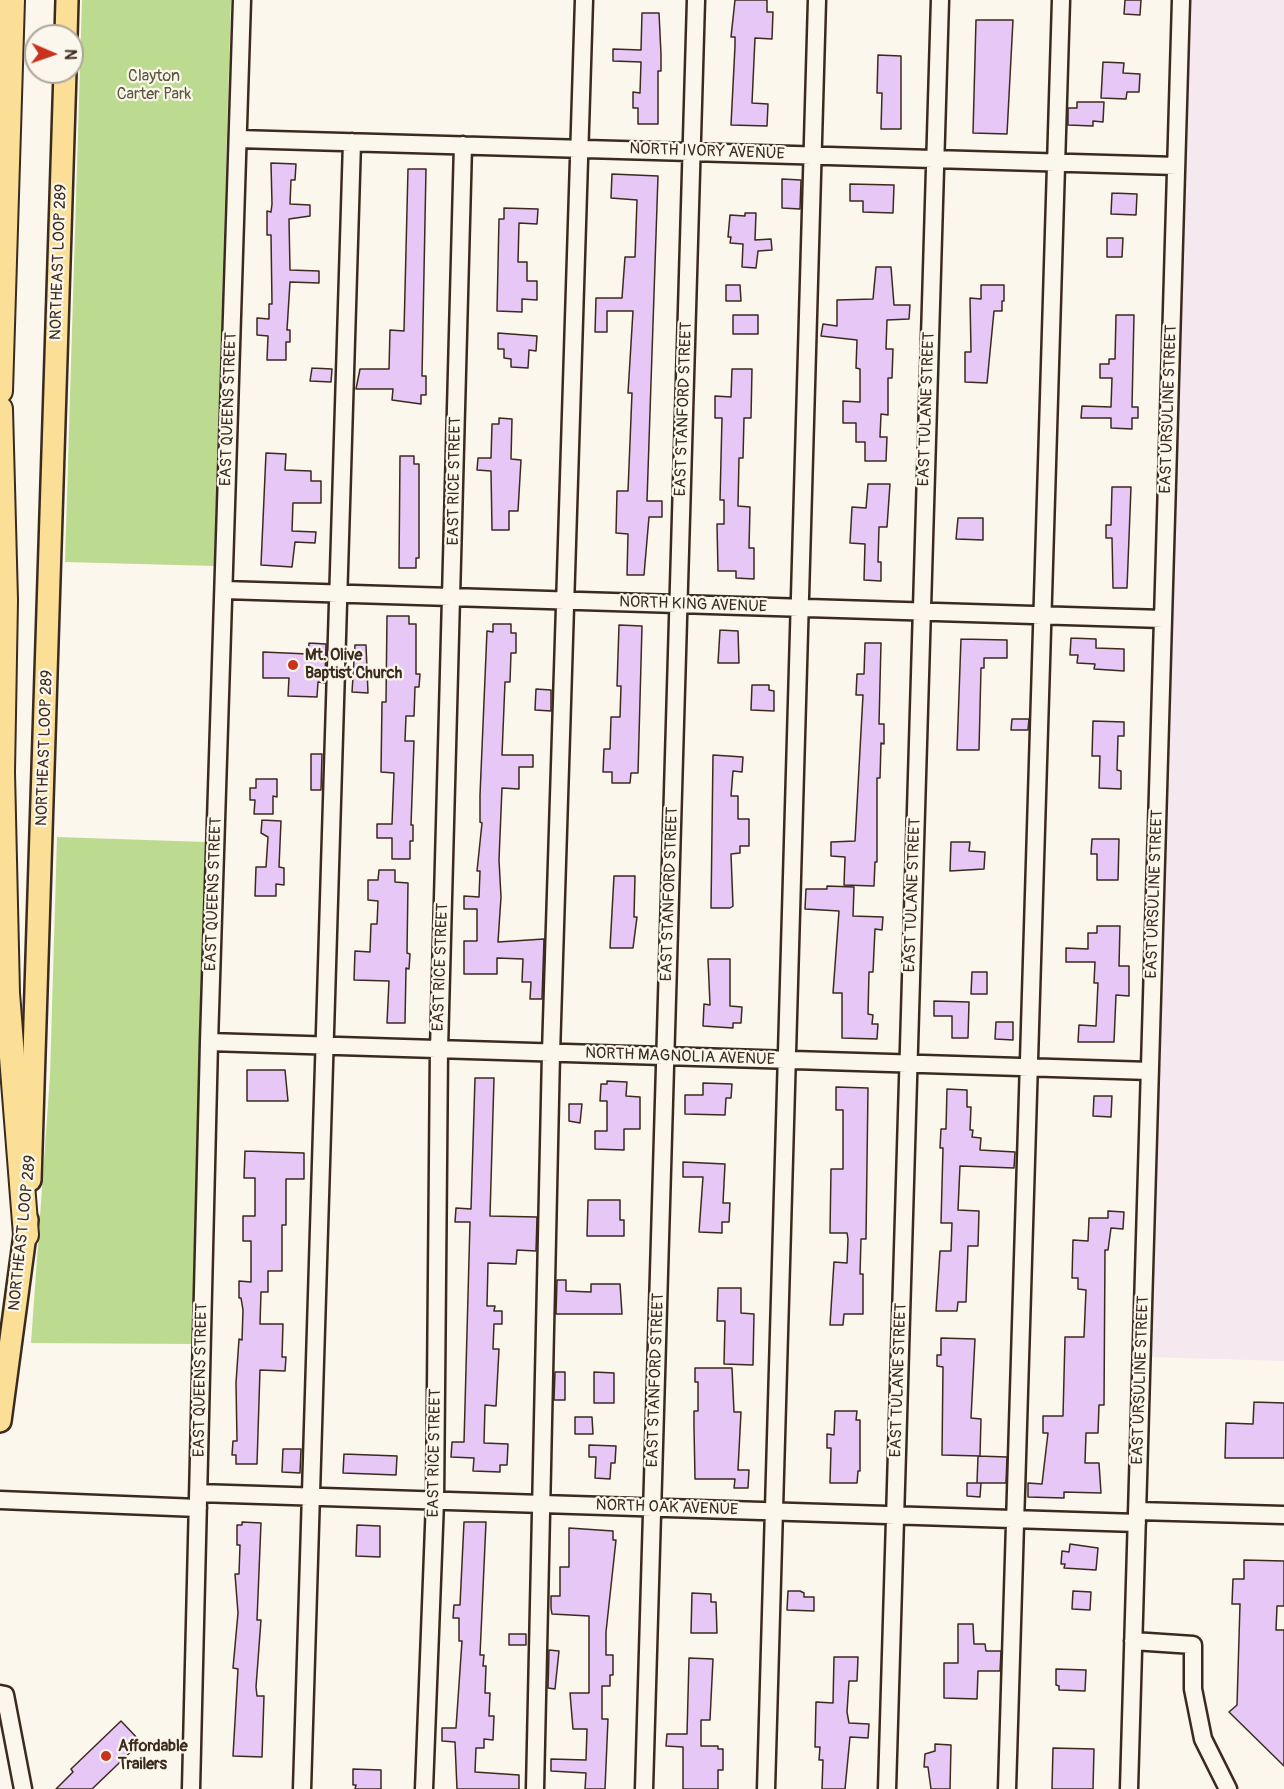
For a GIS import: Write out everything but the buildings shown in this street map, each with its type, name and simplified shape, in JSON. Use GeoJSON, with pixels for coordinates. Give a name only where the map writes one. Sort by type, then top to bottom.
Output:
{"type":"FeatureCollection","features":[{"type":"Feature","properties":{"kind":"highway"},"geometry":{"type":"LineString","coordinates":[[0,391],[12,0]]}},
{"type":"Feature","properties":{"kind":"highway"},"geometry":{"type":"LineString","coordinates":[[0,410],[5,600],[2,772],[8,993],[26,1234]]}},
{"type":"Feature","properties":{"kind":"main road"},"geometry":{"type":"LineString","coordinates":[[66,24],[67,0]]}},
{"type":"Feature","properties":{"kind":"main road","name":"NORTHEAST LOOP 289"},"geometry":{"type":"LineString","coordinates":[[0,1422],[26,1234],[36,1024],[65,84]]}},
{"type":"Feature","properties":{"kind":"street","name":"EAST QUEENS STREET"},"geometry":{"type":"LineString","coordinates":[[191,1789],[209,1042],[242,0]]}},
{"type":"Feature","properties":{"kind":"street"},"geometry":{"type":"LineString","coordinates":[[535,1789],[551,1053],[584,0]]}},
{"type":"Feature","properties":{"kind":"street","name":"EAST STANFORD STREET"},"geometry":{"type":"LineString","coordinates":[[644,1789],[696,0]]}},
{"type":"Feature","properties":{"kind":"street"},"geometry":{"type":"LineString","coordinates":[[766,1789],[789,1060],[799,608],[818,0]]}},
{"type":"Feature","properties":{"kind":"street","name":"EAST TULANE STREET"},"geometry":{"type":"LineString","coordinates":[[887,1789],[939,0]]}},
{"type":"Feature","properties":{"kind":"street"},"geometry":{"type":"LineString","coordinates":[[1007,1789],[1041,615],[1058,163],[1061,0]]}},
{"type":"Feature","properties":{"kind":"street","name":"EAST URSULINE STREET"},"geometry":{"type":"LineString","coordinates":[[1129,1789],[1181,0]]}},
{"type":"Feature","properties":{"kind":"street","name":"NORTH IVORY AVENUE"},"geometry":{"type":"LineString","coordinates":[[238,139],[1176,166]]}},
{"type":"Feature","properties":{"kind":"street"},"geometry":{"type":"LineString","coordinates":[[302,1789],[352,142]]}},
{"type":"Feature","properties":{"kind":"street","name":"EAST RICE STREET"},"geometry":{"type":"LineString","coordinates":[[424,1789],[435,1501],[439,1050],[464,145]]}},
{"type":"Feature","properties":{"kind":"street","name":"NORTH KING AVENUE"},"geometry":{"type":"LineString","coordinates":[[224,590],[1163,619]]}},
{"type":"Feature","properties":{"kind":"street","name":"NORTH MAGNOLIA AVENUE"},"geometry":{"type":"LineString","coordinates":[[209,1042],[1150,1071]]}},
{"type":"Feature","properties":{"kind":"street","name":"NORTH OAK AVENUE"},"geometry":{"type":"LineString","coordinates":[[0,1500],[198,1500],[310,1497],[1015,1520],[1284,1515]]}},
{"type":"Feature","properties":{"kind":"street"},"geometry":{"type":"LineString","coordinates":[[1133,1641],[1193,1645],[1193,1689],[1203,1739],[1228,1789]]}},
{"type":"Feature","properties":{"kind":"street"},"geometry":{"type":"LineString","coordinates":[[0,1694],[5,1695],[23,1789]]}},
{"type":"Feature","properties":{"kind":"shaded area"},"geometry":{"type":"Polygon","coordinates":[[[1190,0],[1284,0],[1284,1361],[1150,1357],[1190,0]]]}},
{"type":"Feature","properties":{"kind":"green space","name":"Clayton Carter Park"},"geometry":{"type":"Polygon","coordinates":[[[82,0],[231,0],[214,566],[65,562],[79,84],[84,84],[84,24],[81,24],[82,0]]]}},
{"type":"Feature","properties":{"kind":"green space"},"geometry":{"type":"Polygon","coordinates":[[[57,837],[206,842],[192,1344],[31,1343],[50,1076],[57,837]]]}},
{"type":"Feature","properties":{"kind":"place","name":"Mt. Olive Baptist Church"},"geometry":{"type":"Point","coordinates":[293,665]}},
{"type":"Feature","properties":{"kind":"place","name":"Affordable Trailers"},"geometry":{"type":"Point","coordinates":[106,1756]}}]}
